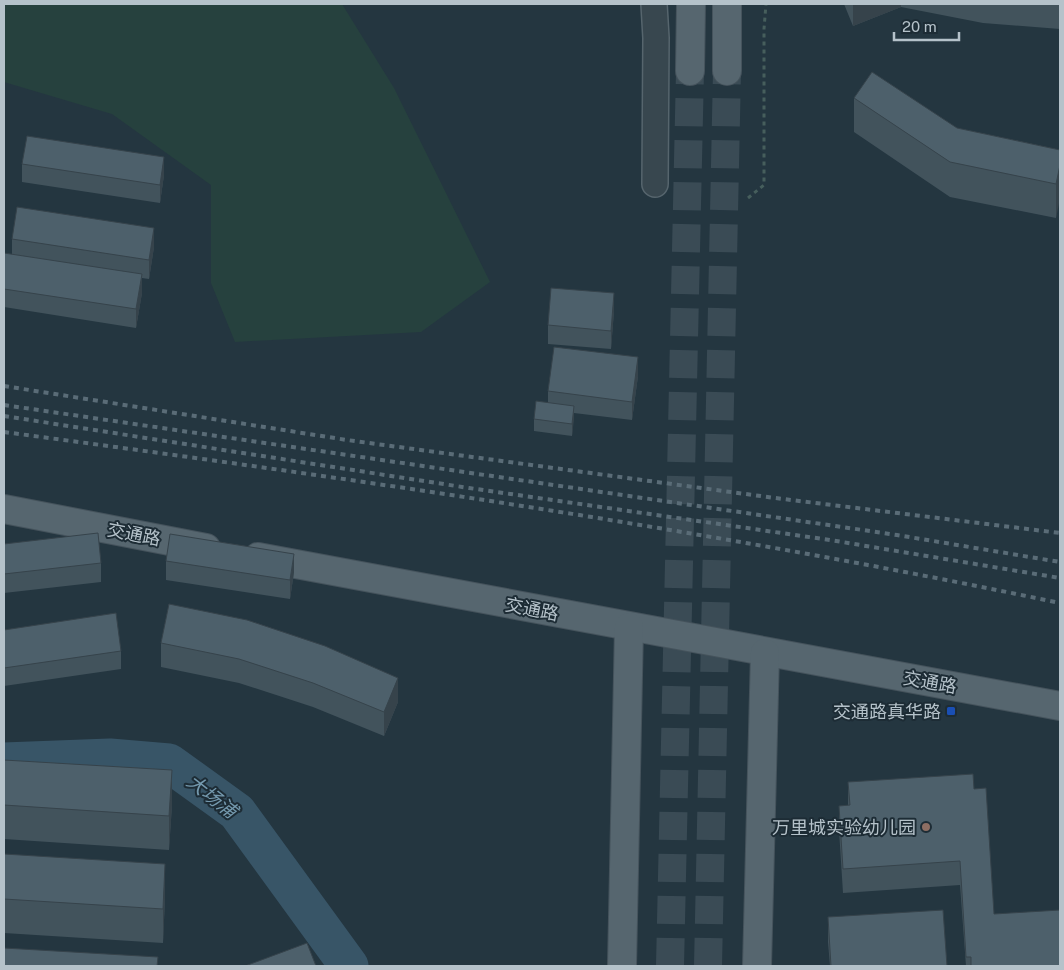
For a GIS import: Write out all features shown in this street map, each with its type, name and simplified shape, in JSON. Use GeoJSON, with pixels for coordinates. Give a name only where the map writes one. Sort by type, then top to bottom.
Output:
{"type":"FeatureCollection","features":[{"type":"Feature","properties":{"kind":"main road"},"geometry":{"type":"LineString","coordinates":[[690,71],[691,4]]}},
{"type":"Feature","properties":{"kind":"main road"},"geometry":{"type":"LineString","coordinates":[[727,4],[727,71]]}},
{"type":"Feature","properties":{"kind":"main road","name":"交通路"},"geometry":{"type":"LineString","coordinates":[[4,509],[765,653],[1060,706]]}},
{"type":"Feature","properties":{"kind":"main road"},"geometry":{"type":"LineString","coordinates":[[622,966],[628,627]]}},
{"type":"Feature","properties":{"kind":"main road"},"geometry":{"type":"LineString","coordinates":[[758,966],[765,653]]}},
{"type":"Feature","properties":{"kind":"street"},"geometry":{"type":"LineString","coordinates":[[654,4],[656,38],[655,184]]}},
{"type":"Feature","properties":{"kind":"path"},"geometry":{"type":"LineString","coordinates":[[748,198],[764,185],[764,29],[766,4]]}},
{"type":"Feature","properties":{"kind":"green space"},"geometry":{"type":"Polygon","coordinates":[[[4,4],[342,4],[394,88],[490,282],[421,332],[235,342],[211,283],[211,185],[112,114],[4,82],[4,4]]]}},
{"type":"Feature","properties":{"kind":"building"},"geometry":{"type":"Polygon","coordinates":[[[872,72],[957,128],[1060,150],[1060,165],[1056,184],[950,162],[854,98],[872,72]]]}},
{"type":"Feature","properties":{"kind":"building"},"geometry":{"type":"Polygon","coordinates":[[[27,136],[164,157],[160,185],[22,164],[27,136]]]}},
{"type":"Feature","properties":{"kind":"building"},"geometry":{"type":"Polygon","coordinates":[[[17,207],[154,228],[149,260],[12,239],[17,207]]]}},
{"type":"Feature","properties":{"kind":"building"},"geometry":{"type":"Polygon","coordinates":[[[4,253],[142,274],[136,309],[4,289],[4,253]]]}},
{"type":"Feature","properties":{"kind":"building"},"geometry":{"type":"Polygon","coordinates":[[[551,288],[614,293],[611,331],[548,325],[551,288]]]}},
{"type":"Feature","properties":{"kind":"building"},"geometry":{"type":"Polygon","coordinates":[[[554,347],[638,357],[632,402],[548,391],[554,347]]]}},
{"type":"Feature","properties":{"kind":"building"},"geometry":{"type":"Polygon","coordinates":[[[536,401],[574,406],[572,424],[534,419],[536,401]]]}},
{"type":"Feature","properties":{"kind":"building"},"geometry":{"type":"Polygon","coordinates":[[[98,533],[101,563],[4,574],[4,544],[98,533]]]}},
{"type":"Feature","properties":{"kind":"building"},"geometry":{"type":"Polygon","coordinates":[[[170,534],[294,554],[290,580],[166,561],[170,534]]]}},
{"type":"Feature","properties":{"kind":"building"},"geometry":{"type":"Polygon","coordinates":[[[169,604],[247,620],[325,646],[398,678],[384,712],[313,683],[239,659],[161,643],[169,604]]]}},
{"type":"Feature","properties":{"kind":"building"},"geometry":{"type":"Polygon","coordinates":[[[116,613],[121,651],[4,668],[4,630],[116,613]]]}},
{"type":"Feature","properties":{"kind":"building"},"geometry":{"type":"Polygon","coordinates":[[[4,760],[172,770],[169,816],[4,805],[4,760]]]}},
{"type":"Feature","properties":{"kind":"building"},"geometry":{"type":"Polygon","coordinates":[[[973,774],[974,789],[986,788],[994,914],[1060,910],[1060,966],[971,966],[971,957],[966,957],[960,861],[843,869],[839,806],[850,805],[848,782],[973,774]]]}},
{"type":"Feature","properties":{"kind":"building"},"geometry":{"type":"Polygon","coordinates":[[[4,854],[165,864],[163,909],[4,899],[4,854]]]}},
{"type":"Feature","properties":{"kind":"building"},"geometry":{"type":"Polygon","coordinates":[[[943,910],[947,966],[831,966],[828,917],[943,910]]]}},
{"type":"Feature","properties":{"kind":"building"},"geometry":{"type":"Polygon","coordinates":[[[307,943],[316,966],[245,966],[307,943]]]}},
{"type":"Feature","properties":{"kind":"building"},"geometry":{"type":"Polygon","coordinates":[[[4,948],[158,957],[157,966],[4,966],[4,948]]]}},
{"type":"Feature","properties":{"kind":"waterway","name":"大场浦"},"geometry":{"type":"LineString","coordinates":[[4,762],[110,758],[169,763],[237,812],[349,966]]}},
{"type":"Feature","properties":{"kind":"tunnel"},"geometry":{"type":"LineString","coordinates":[[670,966],[690,71]]}},
{"type":"Feature","properties":{"kind":"tunnel"},"geometry":{"type":"LineString","coordinates":[[708,966],[727,71]]}},
{"type":"Feature","properties":{"kind":"railway"},"geometry":{"type":"LineString","coordinates":[[4,386],[347,440],[775,498],[1060,533]]}},
{"type":"Feature","properties":{"kind":"railway"},"geometry":{"type":"LineString","coordinates":[[4,405],[897,535],[1060,562]]}},
{"type":"Feature","properties":{"kind":"railway"},"geometry":{"type":"LineString","coordinates":[[4,416],[469,488],[830,540],[1060,578]]}},
{"type":"Feature","properties":{"kind":"railway"},"geometry":{"type":"LineString","coordinates":[[4,432],[269,468],[666,529],[797,552],[1060,603]]}},
{"type":"Feature","properties":{"kind":"place","name":"交通路真华路"},"geometry":{"type":"Point","coordinates":[951,711]}},
{"type":"Feature","properties":{"kind":"place","name":"万里城实验幼儿园"},"geometry":{"type":"Point","coordinates":[926,827]}}]}
